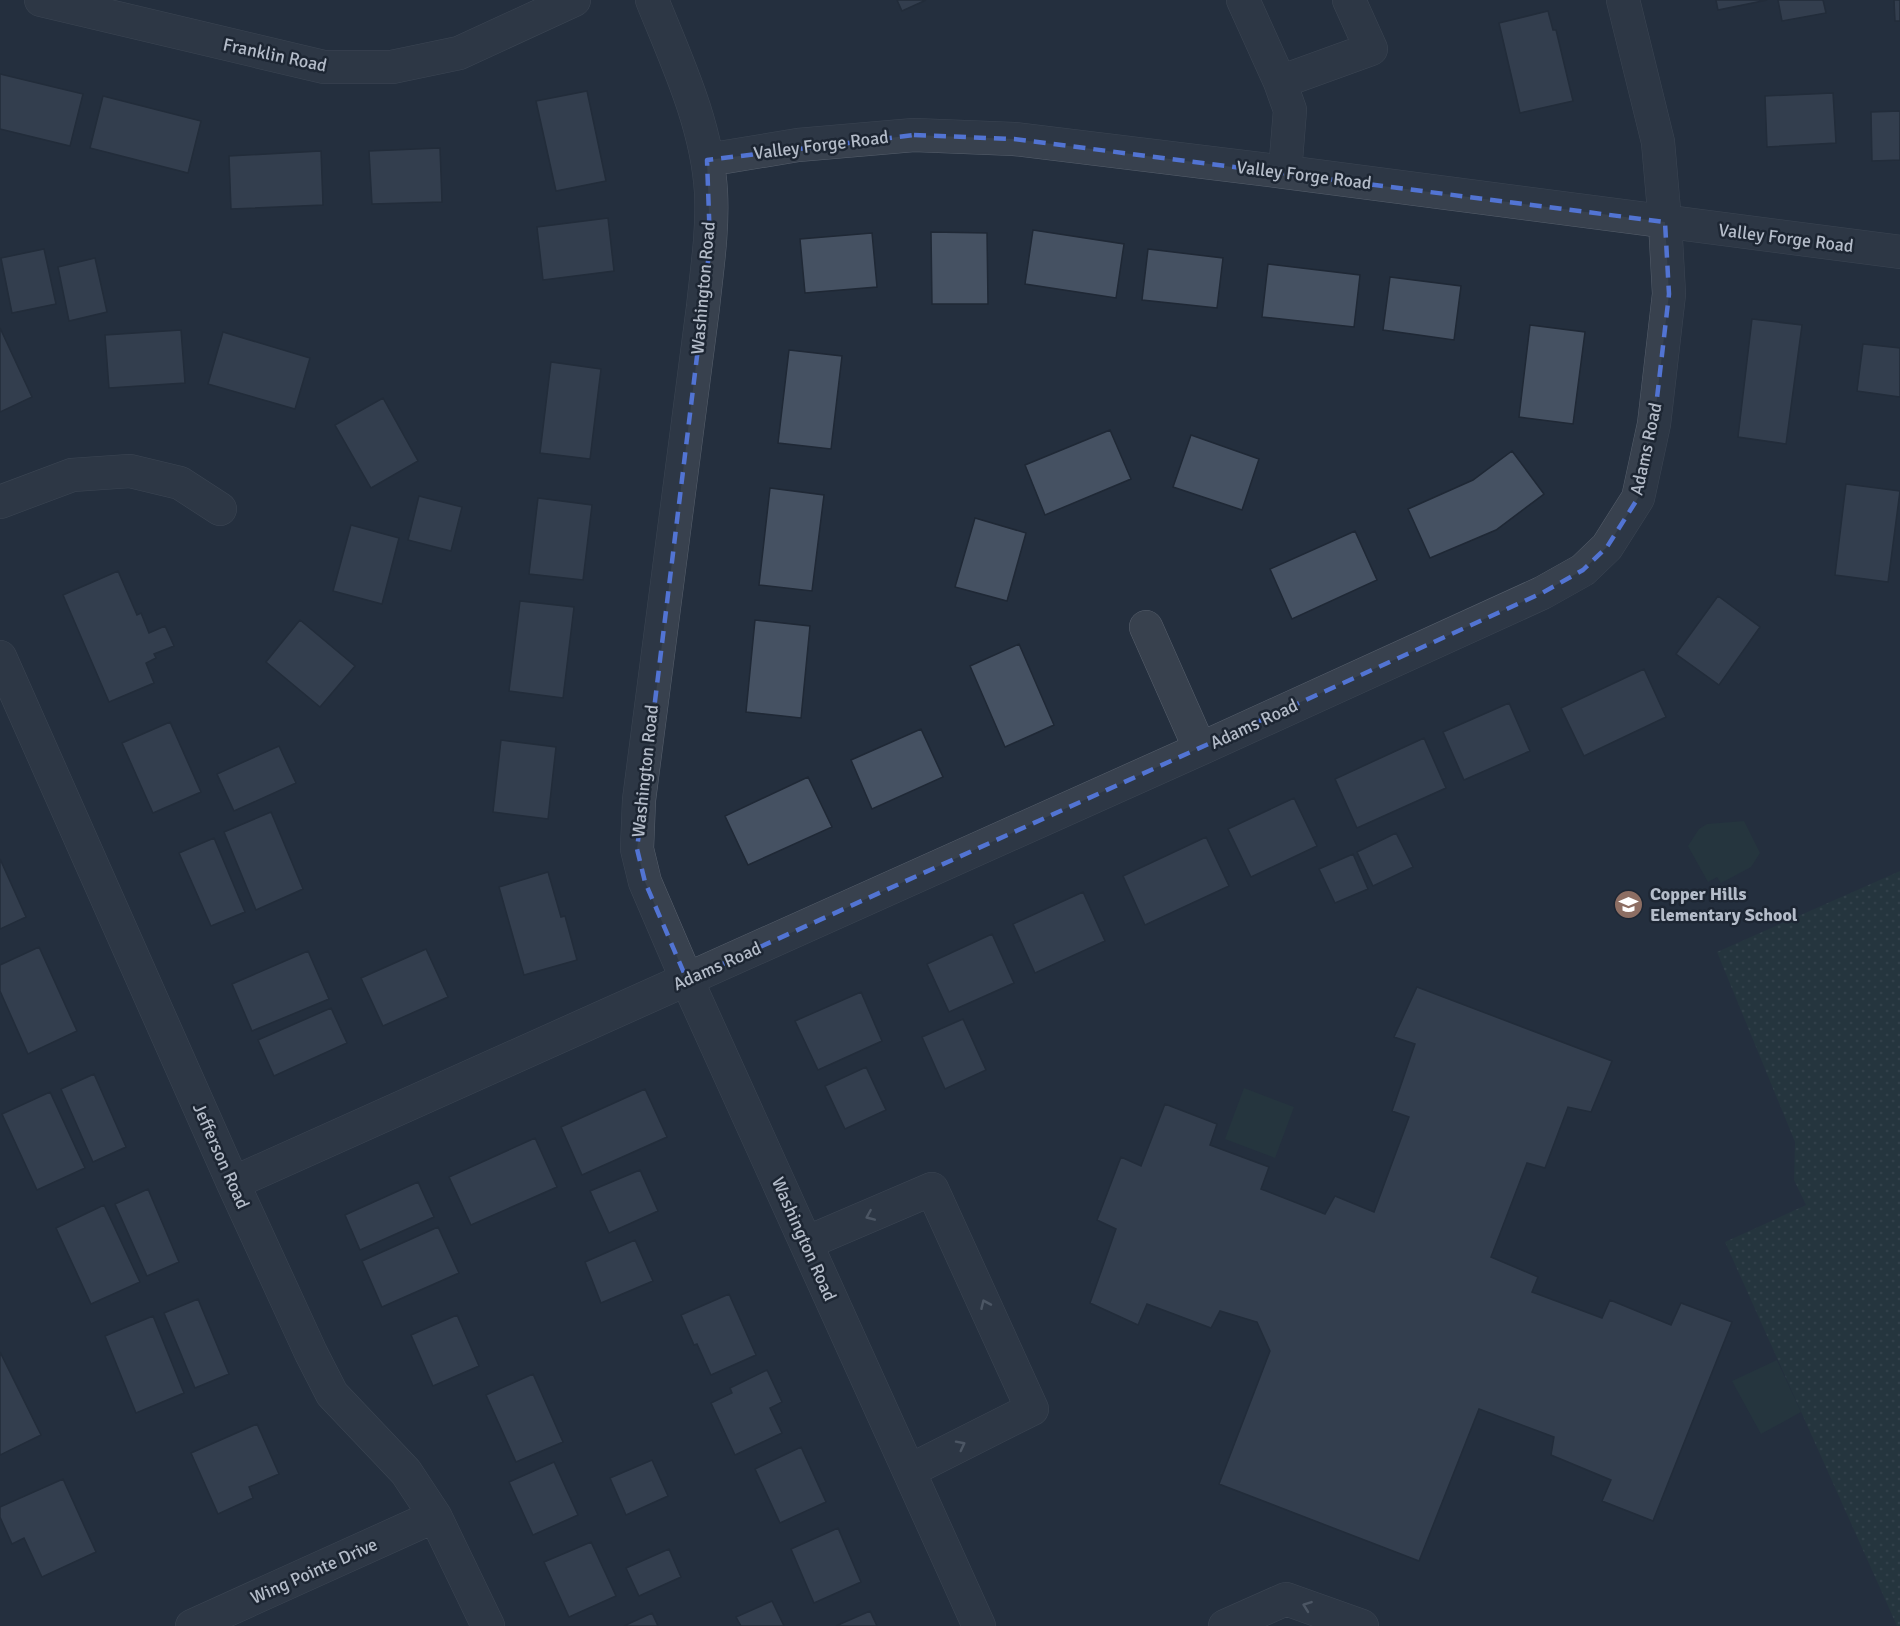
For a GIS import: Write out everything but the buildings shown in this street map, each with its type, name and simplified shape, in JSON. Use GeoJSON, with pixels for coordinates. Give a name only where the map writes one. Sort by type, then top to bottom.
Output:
{"type":"FeatureCollection","features":[{"type":"Feature","properties":{"kind":"street","name":"Franklin Road"},"geometry":{"type":"LineString","coordinates":[[40,0],[324,68],[392,68],[459,53],[574,0]]}},
{"type":"Feature","properties":{"kind":"street","name":"Washington Road"},"geometry":{"type":"LineString","coordinates":[[652,0],[694,106],[711,193],[710,233],[703,307],[639,800],[637,849],[645,882],[687,980],[979,1626]]}},
{"type":"Feature","properties":{"kind":"street"},"geometry":{"type":"LineString","coordinates":[[1244,0],[1290,110],[1285,172]]}},
{"type":"Feature","properties":{"kind":"street"},"geometry":{"type":"LineString","coordinates":[[1280,82],[1371,49],[1349,0]]}},
{"type":"Feature","properties":{"kind":"street","name":"Adams Road"},"geometry":{"type":"LineString","coordinates":[[233,1183],[1200,749],[1542,593],[1583,570],[1607,547],[1638,498],[1654,424],[1669,294],[1658,142],[1623,0]]}},
{"type":"Feature","properties":{"kind":"street","name":"Valley Forge Road"},"geometry":{"type":"LineString","coordinates":[[706,160],[798,145],[914,135],[1014,139],[1900,252]]}},
{"type":"Feature","properties":{"kind":"street"},"geometry":{"type":"LineString","coordinates":[[0,502],[72,476],[130,471],[180,483],[220,509]]}},
{"type":"Feature","properties":{"kind":"street","name":"Adams Road"},"geometry":{"type":"LineString","coordinates":[[1146,627],[1200,749]]}},
{"type":"Feature","properties":{"kind":"street","name":"Jefferson Road"},"geometry":{"type":"LineString","coordinates":[[0,657],[233,1183],[311,1353],[332,1394],[406,1472],[435,1516],[488,1626]]}},
{"type":"Feature","properties":{"kind":"street"},"geometry":{"type":"LineString","coordinates":[[806,1243],[932,1189],[947,1220],[1032,1409],[909,1471]]}},
{"type":"Feature","properties":{"kind":"street","name":"Wing Pointe Drive"},"geometry":{"type":"LineString","coordinates":[[192,1626],[435,1516]]}},
{"type":"Feature","properties":{"kind":"street"},"geometry":{"type":"LineString","coordinates":[[1225,1626],[1286,1599],[1362,1626]]}},
{"type":"Feature","properties":{"kind":"highlighted area"},"geometry":{"type":"Polygon","coordinates":[[[914,135],[1014,139],[1665,222],[1669,294],[1654,424],[1638,498],[1607,547],[1583,570],[1542,593],[687,980],[645,882],[637,849],[710,243],[707,160],[914,135]]]}},
{"type":"Feature","properties":{"kind":"green space"},"geometry":{"type":"Polygon","coordinates":[[[1744,821],[1760,853],[1751,867],[1721,883],[1717,877],[1708,882],[1688,846],[1699,829],[1707,824],[1744,821]]]}},
{"type":"Feature","properties":{"kind":"green space"},"geometry":{"type":"Polygon","coordinates":[[[1900,871],[1900,1626],[1897,1626],[1725,1242],[1806,1205],[1794,1180],[1795,1142],[1717,952],[1900,871]]]}},
{"type":"Feature","properties":{"kind":"green space"},"geometry":{"type":"Polygon","coordinates":[[[1244,1088],[1294,1107],[1275,1158],[1225,1139],[1244,1088]]]}},
{"type":"Feature","properties":{"kind":"green space"},"geometry":{"type":"Polygon","coordinates":[[[1777,1360],[1801,1412],[1761,1434],[1732,1381],[1777,1360]]]}},
{"type":"Feature","properties":{"kind":"place","name":"Copper Hills Elementary School"},"geometry":{"type":"Point","coordinates":[1629,904]}}]}
